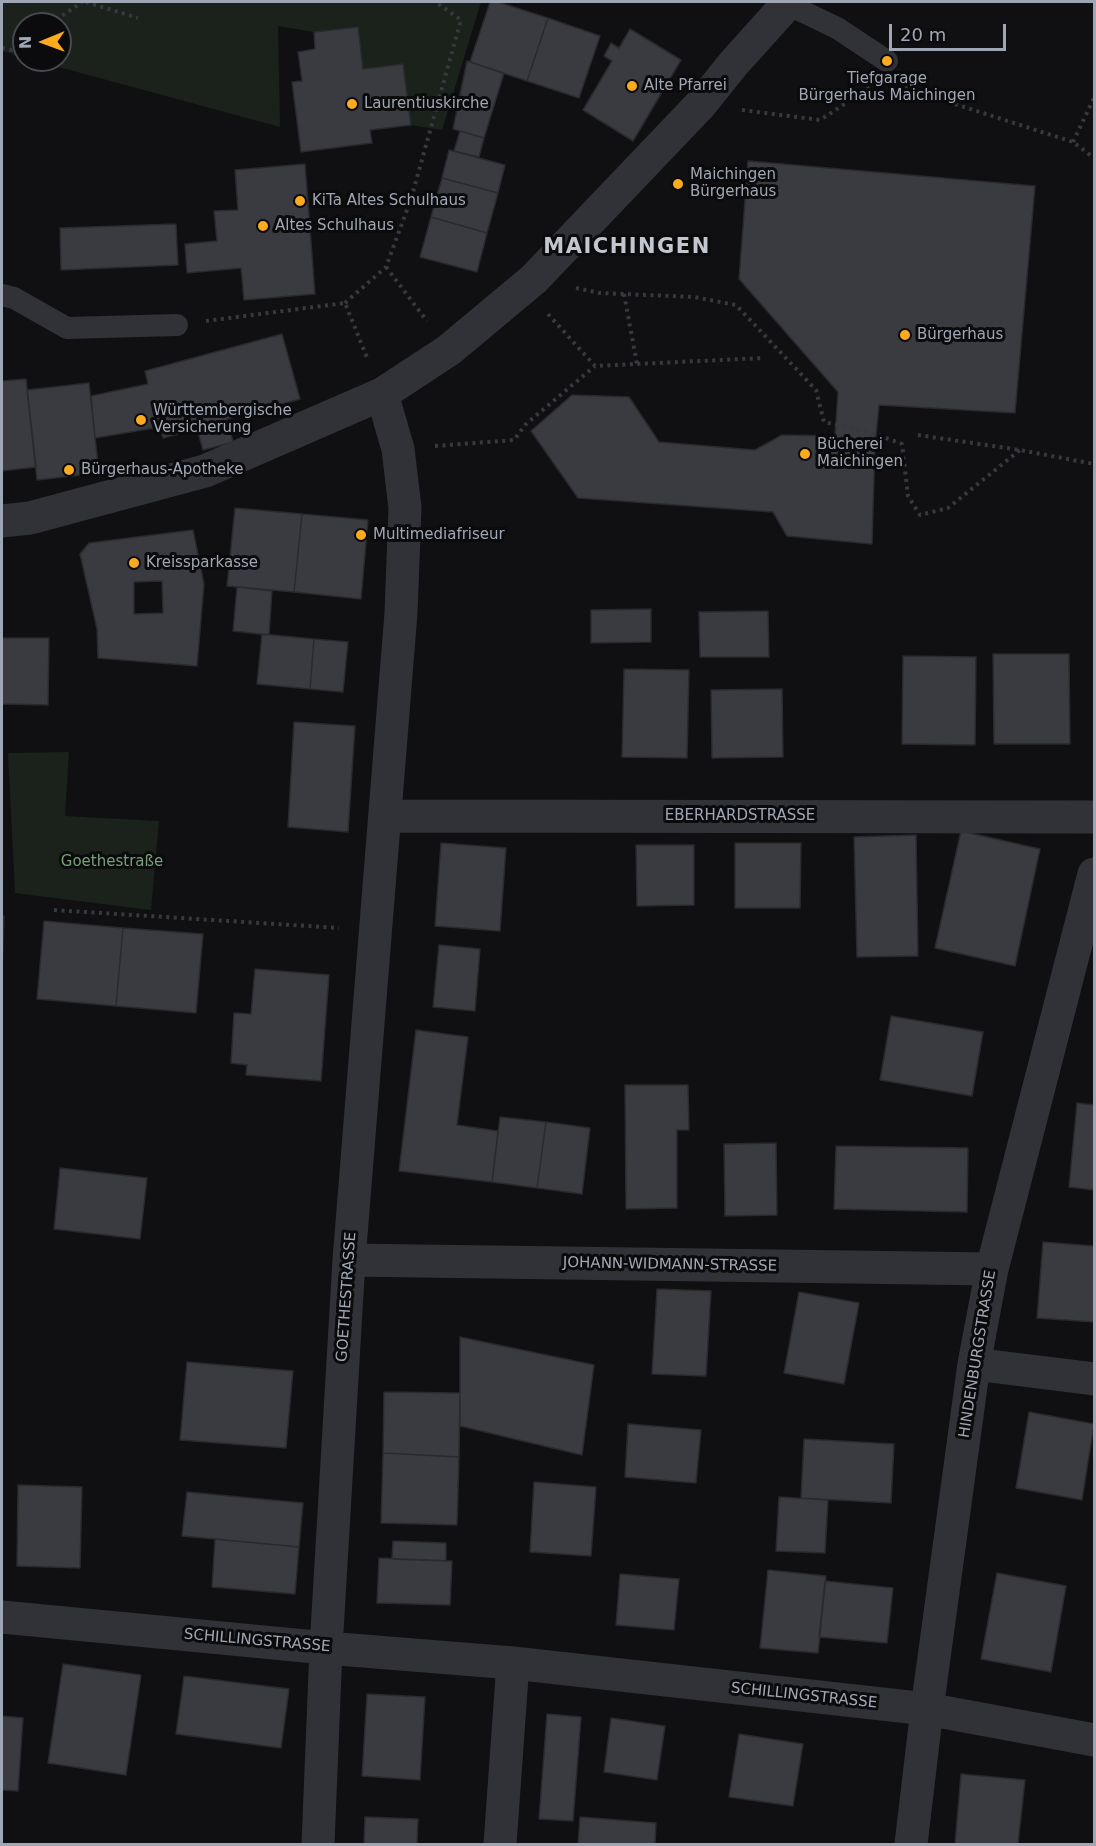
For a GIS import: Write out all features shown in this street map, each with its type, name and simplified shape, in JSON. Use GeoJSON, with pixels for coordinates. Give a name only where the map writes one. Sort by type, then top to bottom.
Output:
{"type":"FeatureCollection","features":[{"type":"Feature","properties":{"kind":"street"},"geometry":{"type":"LineString","coordinates":[[2,521],[30,518],[205,471],[382,394],[449,350],[529,284],[701,104],[779,6]]}},
{"type":"Feature","properties":{"kind":"street","name":"GOETHESTRASSE"},"geometry":{"type":"LineString","coordinates":[[318,1845],[326,1648],[349,1260],[401,613],[405,508],[398,449],[382,394]]}},
{"type":"Feature","properties":{"kind":"street","name":"EBERHARDSTRASSE"},"geometry":{"type":"LineString","coordinates":[[385,816],[1095,817]]}},
{"type":"Feature","properties":{"kind":"street","name":"HINDENBURGSTRASSE"},"geometry":{"type":"LineString","coordinates":[[911,1845],[974,1364],[992,1269],[1095,874]]}},
{"type":"Feature","properties":{"kind":"street","name":"JOHANN-WIDMANN-STRASSE"},"geometry":{"type":"LineString","coordinates":[[349,1260],[992,1269]]}},
{"type":"Feature","properties":{"kind":"street"},"geometry":{"type":"LineString","coordinates":[[974,1364],[1095,1379]]}},
{"type":"Feature","properties":{"kind":"street","name":"SCHILLINGSTRASSE"},"geometry":{"type":"LineString","coordinates":[[2,1617],[326,1648],[513,1663],[927,1709],[1095,1740]]}},
{"type":"Feature","properties":{"kind":"street"},"geometry":{"type":"LineString","coordinates":[[500,1845],[513,1663]]}},
{"type":"Feature","properties":{"kind":"lane"},"geometry":{"type":"LineString","coordinates":[[779,6],[837,28],[886,61]]}},
{"type":"Feature","properties":{"kind":"lane"},"geometry":{"type":"LineString","coordinates":[[2,295],[14,298],[67,328],[177,325]]}},
{"type":"Feature","properties":{"kind":"path"},"geometry":{"type":"LineString","coordinates":[[69,12],[84,2],[138,18]]}},
{"type":"Feature","properties":{"kind":"path"},"geometry":{"type":"LineString","coordinates":[[177,325],[345,303],[386,267],[411,199],[460,20],[436,2]]}},
{"type":"Feature","properties":{"kind":"path"},"geometry":{"type":"LineString","coordinates":[[701,104],[820,120],[873,86]]}},
{"type":"Feature","properties":{"kind":"path"},"geometry":{"type":"LineString","coordinates":[[904,87],[1073,142],[1095,158]]}},
{"type":"Feature","properties":{"kind":"path"},"geometry":{"type":"LineString","coordinates":[[1073,142],[1095,98]]}},
{"type":"Feature","properties":{"kind":"path"},"geometry":{"type":"LineString","coordinates":[[386,267],[449,350]]}},
{"type":"Feature","properties":{"kind":"path"},"geometry":{"type":"LineString","coordinates":[[529,284],[600,293],[694,297],[736,305],[816,390],[824,422],[876,434],[902,444],[908,496],[921,515],[948,508],[1020,450]]}},
{"type":"Feature","properties":{"kind":"path"},"geometry":{"type":"LineString","coordinates":[[529,284],[595,366]]}},
{"type":"Feature","properties":{"kind":"path"},"geometry":{"type":"LineString","coordinates":[[624,294],[637,364]]}},
{"type":"Feature","properties":{"kind":"path"},"geometry":{"type":"LineString","coordinates":[[345,303],[382,394]]}},
{"type":"Feature","properties":{"kind":"path"},"geometry":{"type":"LineString","coordinates":[[398,449],[514,440],[525,424],[595,366],[763,358]]}},
{"type":"Feature","properties":{"kind":"path"},"geometry":{"type":"LineString","coordinates":[[918,435],[1095,464]]}},
{"type":"Feature","properties":{"kind":"path"},"geometry":{"type":"LineString","coordinates":[[54,910],[375,930]]}},
{"type":"Feature","properties":{"kind":"green space"},"geometry":{"type":"Polygon","coordinates":[[[2,2],[481,2],[442,130],[411,125],[403,64],[363,69],[357,27],[314,32],[278,26],[280,127],[72,71],[72,12],[12,12],[12,54],[2,51],[2,2]]]}},
{"type":"Feature","properties":{"kind":"green space","name":"Goethestraße"},"geometry":{"type":"Polygon","coordinates":[[[69,752],[65,816],[159,821],[151,910],[15,893],[8,753],[69,752]]]}},
{"type":"Feature","properties":{"kind":"building"},"geometry":{"type":"Polygon","coordinates":[[[490,2],[498,2],[548,18],[527,81],[470,62],[490,2]]]}},
{"type":"Feature","properties":{"kind":"building"},"geometry":{"type":"Polygon","coordinates":[[[548,18],[600,36],[579,98],[527,81],[548,18]]]}},
{"type":"Feature","properties":{"kind":"building","name":"Laurentiuskirche"},"geometry":{"type":"Polygon","coordinates":[[[358,27],[363,69],[403,64],[411,125],[370,130],[372,143],[301,152],[292,82],[302,81],[298,52],[315,49],[314,32],[358,27]]]}},
{"type":"Feature","properties":{"kind":"building","name":"Alte Pfarrei"},"geometry":{"type":"Polygon","coordinates":[[[630,29],[681,60],[633,141],[583,110],[612,61],[604,56],[611,43],[619,48],[630,29]]]}},
{"type":"Feature","properties":{"kind":"building"},"geometry":{"type":"Polygon","coordinates":[[[467,61],[504,73],[484,138],[453,129],[467,61]]]}},
{"type":"Feature","properties":{"kind":"building"},"geometry":{"type":"Polygon","coordinates":[[[460,131],[484,138],[479,157],[454,151],[460,131]]]}},
{"type":"Feature","properties":{"kind":"building"},"geometry":{"type":"Polygon","coordinates":[[[449,150],[505,165],[498,193],[442,178],[449,150]]]}},
{"type":"Feature","properties":{"kind":"building","name":"Bürgerhaus"},"geometry":{"type":"Polygon","coordinates":[[[748,161],[1035,186],[1015,413],[879,405],[875,446],[872,544],[787,536],[773,512],[578,498],[531,431],[572,395],[629,397],[659,442],[755,450],[782,435],[835,436],[838,392],[739,279],[748,161]]]}},
{"type":"Feature","properties":{"kind":"building","name":"Altes Schulhaus"},"geometry":{"type":"Polygon","coordinates":[[[305,164],[315,294],[244,300],[241,268],[187,273],[185,244],[217,241],[214,211],[238,210],[235,170],[305,164]]]}},
{"type":"Feature","properties":{"kind":"building"},"geometry":{"type":"Polygon","coordinates":[[[442,178],[498,193],[487,233],[431,217],[442,178]]]}},
{"type":"Feature","properties":{"kind":"building"},"geometry":{"type":"Polygon","coordinates":[[[431,217],[487,233],[477,272],[420,257],[431,217]]]}},
{"type":"Feature","properties":{"kind":"building"},"geometry":{"type":"Polygon","coordinates":[[[176,224],[178,265],[61,270],[60,228],[176,224]]]}},
{"type":"Feature","properties":{"kind":"building"},"geometry":{"type":"Polygon","coordinates":[[[282,334],[300,399],[227,419],[233,442],[203,450],[197,429],[163,438],[160,427],[95,438],[91,396],[148,384],[145,371],[282,334]]]}},
{"type":"Feature","properties":{"kind":"building"},"geometry":{"type":"Polygon","coordinates":[[[26,379],[36,467],[2,471],[2,381],[26,379]]]}},
{"type":"Feature","properties":{"kind":"building"},"geometry":{"type":"Polygon","coordinates":[[[89,383],[99,473],[37,480],[27,390],[89,383]]]}},
{"type":"Feature","properties":{"kind":"building"},"geometry":{"type":"Polygon","coordinates":[[[235,508],[302,514],[294,592],[227,586],[235,508]]]}},
{"type":"Feature","properties":{"kind":"building"},"geometry":{"type":"Polygon","coordinates":[[[302,514],[368,520],[361,599],[294,592],[302,514]]]}},
{"type":"Feature","properties":{"kind":"building"},"geometry":{"type":"Polygon","coordinates":[[[193,530],[204,584],[197,666],[98,658],[97,629],[80,554],[89,543],[193,530]],[[162,581],[134,582],[134,614],[163,613],[162,581]]]}},
{"type":"Feature","properties":{"kind":"building"},"geometry":{"type":"Polygon","coordinates":[[[237,587],[272,591],[269,635],[233,631],[237,587]]]}},
{"type":"Feature","properties":{"kind":"building"},"geometry":{"type":"Polygon","coordinates":[[[651,609],[651,642],[591,643],[591,610],[651,609]]]}},
{"type":"Feature","properties":{"kind":"building"},"geometry":{"type":"Polygon","coordinates":[[[768,611],[769,657],[700,657],[699,612],[768,611]]]}},
{"type":"Feature","properties":{"kind":"building"},"geometry":{"type":"Polygon","coordinates":[[[262,634],[314,639],[310,689],[257,684],[262,634]]]}},
{"type":"Feature","properties":{"kind":"building"},"geometry":{"type":"Polygon","coordinates":[[[2,638],[49,638],[48,705],[2,704],[2,638]]]}},
{"type":"Feature","properties":{"kind":"building"},"geometry":{"type":"Polygon","coordinates":[[[314,639],[348,642],[343,692],[310,689],[314,639]]]}},
{"type":"Feature","properties":{"kind":"building"},"geometry":{"type":"Polygon","coordinates":[[[993,654],[1069,654],[1070,744],[994,744],[993,654]]]}},
{"type":"Feature","properties":{"kind":"building"},"geometry":{"type":"Polygon","coordinates":[[[903,656],[976,657],[975,745],[902,744],[903,656]]]}},
{"type":"Feature","properties":{"kind":"building"},"geometry":{"type":"Polygon","coordinates":[[[624,669],[689,670],[687,758],[622,757],[624,669]]]}},
{"type":"Feature","properties":{"kind":"building"},"geometry":{"type":"Polygon","coordinates":[[[782,689],[783,757],[712,758],[711,690],[782,689]]]}},
{"type":"Feature","properties":{"kind":"building"},"geometry":{"type":"Polygon","coordinates":[[[294,722],[355,726],[348,832],[288,827],[294,722]]]}},
{"type":"Feature","properties":{"kind":"building"},"geometry":{"type":"Polygon","coordinates":[[[961,831],[1040,849],[1015,966],[935,948],[961,831]]]}},
{"type":"Feature","properties":{"kind":"building"},"geometry":{"type":"Polygon","coordinates":[[[916,835],[918,956],[857,957],[854,837],[916,835]]]}},
{"type":"Feature","properties":{"kind":"building"},"geometry":{"type":"Polygon","coordinates":[[[441,843],[506,848],[500,931],[435,926],[441,843]]]}},
{"type":"Feature","properties":{"kind":"building"},"geometry":{"type":"Polygon","coordinates":[[[735,843],[801,843],[800,908],[735,908],[735,843]]]}},
{"type":"Feature","properties":{"kind":"building"},"geometry":{"type":"Polygon","coordinates":[[[636,845],[694,845],[694,905],[637,906],[636,845]]]}},
{"type":"Feature","properties":{"kind":"building"},"geometry":{"type":"Polygon","coordinates":[[[2,916],[4,916],[2,970],[2,916]]]}},
{"type":"Feature","properties":{"kind":"building"},"geometry":{"type":"Polygon","coordinates":[[[44,921],[123,928],[116,1006],[37,999],[44,921]]]}},
{"type":"Feature","properties":{"kind":"building"},"geometry":{"type":"Polygon","coordinates":[[[123,928],[203,934],[196,1013],[116,1006],[123,928]]]}},
{"type":"Feature","properties":{"kind":"building"},"geometry":{"type":"Polygon","coordinates":[[[439,945],[480,949],[475,1011],[433,1007],[439,945]]]}},
{"type":"Feature","properties":{"kind":"building"},"geometry":{"type":"Polygon","coordinates":[[[255,969],[329,975],[321,1081],[246,1075],[247,1065],[231,1063],[234,1013],[251,1014],[255,969]]]}},
{"type":"Feature","properties":{"kind":"building"},"geometry":{"type":"Polygon","coordinates":[[[891,1016],[983,1032],[972,1096],[880,1080],[891,1016]]]}},
{"type":"Feature","properties":{"kind":"building"},"geometry":{"type":"Polygon","coordinates":[[[416,1030],[468,1037],[457,1125],[498,1131],[492,1182],[399,1171],[416,1030]]]}},
{"type":"Feature","properties":{"kind":"building"},"geometry":{"type":"Polygon","coordinates":[[[625,1085],[688,1085],[689,1130],[677,1130],[677,1208],[626,1209],[625,1085]]]}},
{"type":"Feature","properties":{"kind":"building"},"geometry":{"type":"Polygon","coordinates":[[[1077,1103],[1094,1105],[1094,1190],[1069,1187],[1077,1103]]]}},
{"type":"Feature","properties":{"kind":"building"},"geometry":{"type":"Polygon","coordinates":[[[500,1117],[546,1122],[537,1188],[492,1182],[500,1117]]]}},
{"type":"Feature","properties":{"kind":"building"},"geometry":{"type":"Polygon","coordinates":[[[546,1122],[590,1128],[582,1194],[537,1188],[546,1122]]]}},
{"type":"Feature","properties":{"kind":"building"},"geometry":{"type":"Polygon","coordinates":[[[776,1143],[777,1215],[725,1216],[724,1144],[776,1143]]]}},
{"type":"Feature","properties":{"kind":"building"},"geometry":{"type":"Polygon","coordinates":[[[836,1146],[968,1148],[967,1212],[834,1209],[836,1146]]]}},
{"type":"Feature","properties":{"kind":"building"},"geometry":{"type":"Polygon","coordinates":[[[60,1168],[147,1178],[140,1239],[54,1229],[60,1168]]]}},
{"type":"Feature","properties":{"kind":"building"},"geometry":{"type":"Polygon","coordinates":[[[1043,1242],[1094,1246],[1094,1322],[1037,1318],[1043,1242]]]}},
{"type":"Feature","properties":{"kind":"building"},"geometry":{"type":"Polygon","coordinates":[[[657,1289],[711,1291],[706,1376],[652,1374],[657,1289]]]}},
{"type":"Feature","properties":{"kind":"building"},"geometry":{"type":"Polygon","coordinates":[[[799,1292],[859,1303],[844,1384],[784,1373],[799,1292]]]}},
{"type":"Feature","properties":{"kind":"building"},"geometry":{"type":"Polygon","coordinates":[[[460,1337],[594,1365],[582,1455],[460,1426],[460,1337]]]}},
{"type":"Feature","properties":{"kind":"building"},"geometry":{"type":"Polygon","coordinates":[[[187,1362],[293,1371],[286,1448],[180,1440],[187,1362]]]}},
{"type":"Feature","properties":{"kind":"building"},"geometry":{"type":"Polygon","coordinates":[[[384,1392],[460,1393],[459,1457],[383,1453],[384,1392]]]}},
{"type":"Feature","properties":{"kind":"building"},"geometry":{"type":"Polygon","coordinates":[[[1029,1412],[1094,1424],[1082,1500],[1016,1488],[1029,1412]]]}},
{"type":"Feature","properties":{"kind":"building"},"geometry":{"type":"Polygon","coordinates":[[[628,1424],[701,1430],[696,1483],[625,1477],[628,1424]]]}},
{"type":"Feature","properties":{"kind":"building"},"geometry":{"type":"Polygon","coordinates":[[[804,1439],[894,1444],[891,1503],[801,1498],[804,1439]]]}},
{"type":"Feature","properties":{"kind":"building"},"geometry":{"type":"Polygon","coordinates":[[[383,1453],[459,1457],[457,1525],[381,1523],[383,1453]]]}},
{"type":"Feature","properties":{"kind":"building"},"geometry":{"type":"Polygon","coordinates":[[[534,1482],[596,1487],[591,1556],[530,1552],[534,1482]]]}},
{"type":"Feature","properties":{"kind":"building"},"geometry":{"type":"Polygon","coordinates":[[[18,1485],[82,1487],[80,1568],[17,1566],[18,1485]]]}},
{"type":"Feature","properties":{"kind":"building"},"geometry":{"type":"Polygon","coordinates":[[[187,1492],[303,1503],[299,1547],[182,1536],[187,1492]]]}},
{"type":"Feature","properties":{"kind":"building"},"geometry":{"type":"Polygon","coordinates":[[[779,1497],[828,1500],[825,1553],[776,1551],[779,1497]]]}},
{"type":"Feature","properties":{"kind":"building"},"geometry":{"type":"Polygon","coordinates":[[[215,1539],[299,1547],[295,1594],[212,1587],[215,1539]]]}},
{"type":"Feature","properties":{"kind":"building"},"geometry":{"type":"Polygon","coordinates":[[[393,1541],[446,1543],[446,1561],[392,1559],[393,1541]]]}},
{"type":"Feature","properties":{"kind":"building"},"geometry":{"type":"Polygon","coordinates":[[[379,1558],[452,1561],[450,1605],[377,1603],[379,1558]]]}},
{"type":"Feature","properties":{"kind":"building"},"geometry":{"type":"Polygon","coordinates":[[[768,1570],[826,1576],[818,1653],[760,1648],[768,1570]]]}},
{"type":"Feature","properties":{"kind":"building"},"geometry":{"type":"Polygon","coordinates":[[[997,1573],[1066,1586],[1051,1672],[981,1659],[997,1573]]]}},
{"type":"Feature","properties":{"kind":"building"},"geometry":{"type":"Polygon","coordinates":[[[620,1574],[679,1579],[674,1630],[616,1625],[620,1574]]]}},
{"type":"Feature","properties":{"kind":"building"},"geometry":{"type":"Polygon","coordinates":[[[825,1581],[893,1588],[887,1643],[819,1637],[825,1581]]]}},
{"type":"Feature","properties":{"kind":"building"},"geometry":{"type":"Polygon","coordinates":[[[63,1664],[141,1675],[126,1775],[48,1763],[63,1664]]]}},
{"type":"Feature","properties":{"kind":"building"},"geometry":{"type":"Polygon","coordinates":[[[184,1676],[289,1689],[281,1748],[176,1734],[184,1676]]]}},
{"type":"Feature","properties":{"kind":"building"},"geometry":{"type":"Polygon","coordinates":[[[367,1694],[425,1697],[420,1780],[362,1776],[367,1694]]]}},
{"type":"Feature","properties":{"kind":"building"},"geometry":{"type":"Polygon","coordinates":[[[547,1714],[581,1717],[573,1821],[539,1819],[547,1714]]]}},
{"type":"Feature","properties":{"kind":"building"},"geometry":{"type":"Polygon","coordinates":[[[2,1716],[23,1718],[18,1791],[2,1790],[2,1716]]]}},
{"type":"Feature","properties":{"kind":"building"},"geometry":{"type":"Polygon","coordinates":[[[611,1718],[665,1726],[657,1780],[604,1772],[611,1718]]]}},
{"type":"Feature","properties":{"kind":"building"},"geometry":{"type":"Polygon","coordinates":[[[739,1734],[803,1744],[793,1806],[729,1797],[739,1734]]]}},
{"type":"Feature","properties":{"kind":"building"},"geometry":{"type":"Polygon","coordinates":[[[961,1774],[1025,1780],[1018,1844],[955,1844],[961,1774]]]}},
{"type":"Feature","properties":{"kind":"building"},"geometry":{"type":"Polygon","coordinates":[[[365,1817],[418,1819],[417,1844],[364,1844],[365,1817]]]}},
{"type":"Feature","properties":{"kind":"building"},"geometry":{"type":"Polygon","coordinates":[[[580,1817],[656,1823],[655,1844],[578,1844],[580,1817]]]}},
{"type":"Feature","properties":{"kind":"place","name":"Tiefgarage Bürgerhaus Maichingen"},"geometry":{"type":"Point","coordinates":[887,61]}},
{"type":"Feature","properties":{"kind":"place","name":"Alte Pfarrei"},"geometry":{"type":"Point","coordinates":[632,86]}},
{"type":"Feature","properties":{"kind":"place","name":"Laurentiuskirche"},"geometry":{"type":"Point","coordinates":[352,104]}},
{"type":"Feature","properties":{"kind":"place","name":"Maichingen Bürgerhaus"},"geometry":{"type":"Point","coordinates":[678,184]}},
{"type":"Feature","properties":{"kind":"place","name":"KiTa Altes Schulhaus"},"geometry":{"type":"Point","coordinates":[300,201]}},
{"type":"Feature","properties":{"kind":"place","name":"Altes Schulhaus"},"geometry":{"type":"Point","coordinates":[263,226]}},
{"type":"Feature","properties":{"kind":"place","name":"Bürgerhaus"},"geometry":{"type":"Point","coordinates":[905,335]}},
{"type":"Feature","properties":{"kind":"place","name":"Württembergische Versicherung"},"geometry":{"type":"Point","coordinates":[141,420]}},
{"type":"Feature","properties":{"kind":"place","name":"Bücherei Maichingen"},"geometry":{"type":"Point","coordinates":[805,454]}},
{"type":"Feature","properties":{"kind":"place","name":"Bürgerhaus-Apotheke"},"geometry":{"type":"Point","coordinates":[69,470]}},
{"type":"Feature","properties":{"kind":"place","name":"Multimediafriseur"},"geometry":{"type":"Point","coordinates":[361,535]}},
{"type":"Feature","properties":{"kind":"place","name":"Kreissparkasse"},"geometry":{"type":"Point","coordinates":[134,563]}},
{"type":"Feature","properties":{"kind":"district","name":"MAICHINGEN"},"geometry":{"type":"Point","coordinates":[627,248]}}]}
